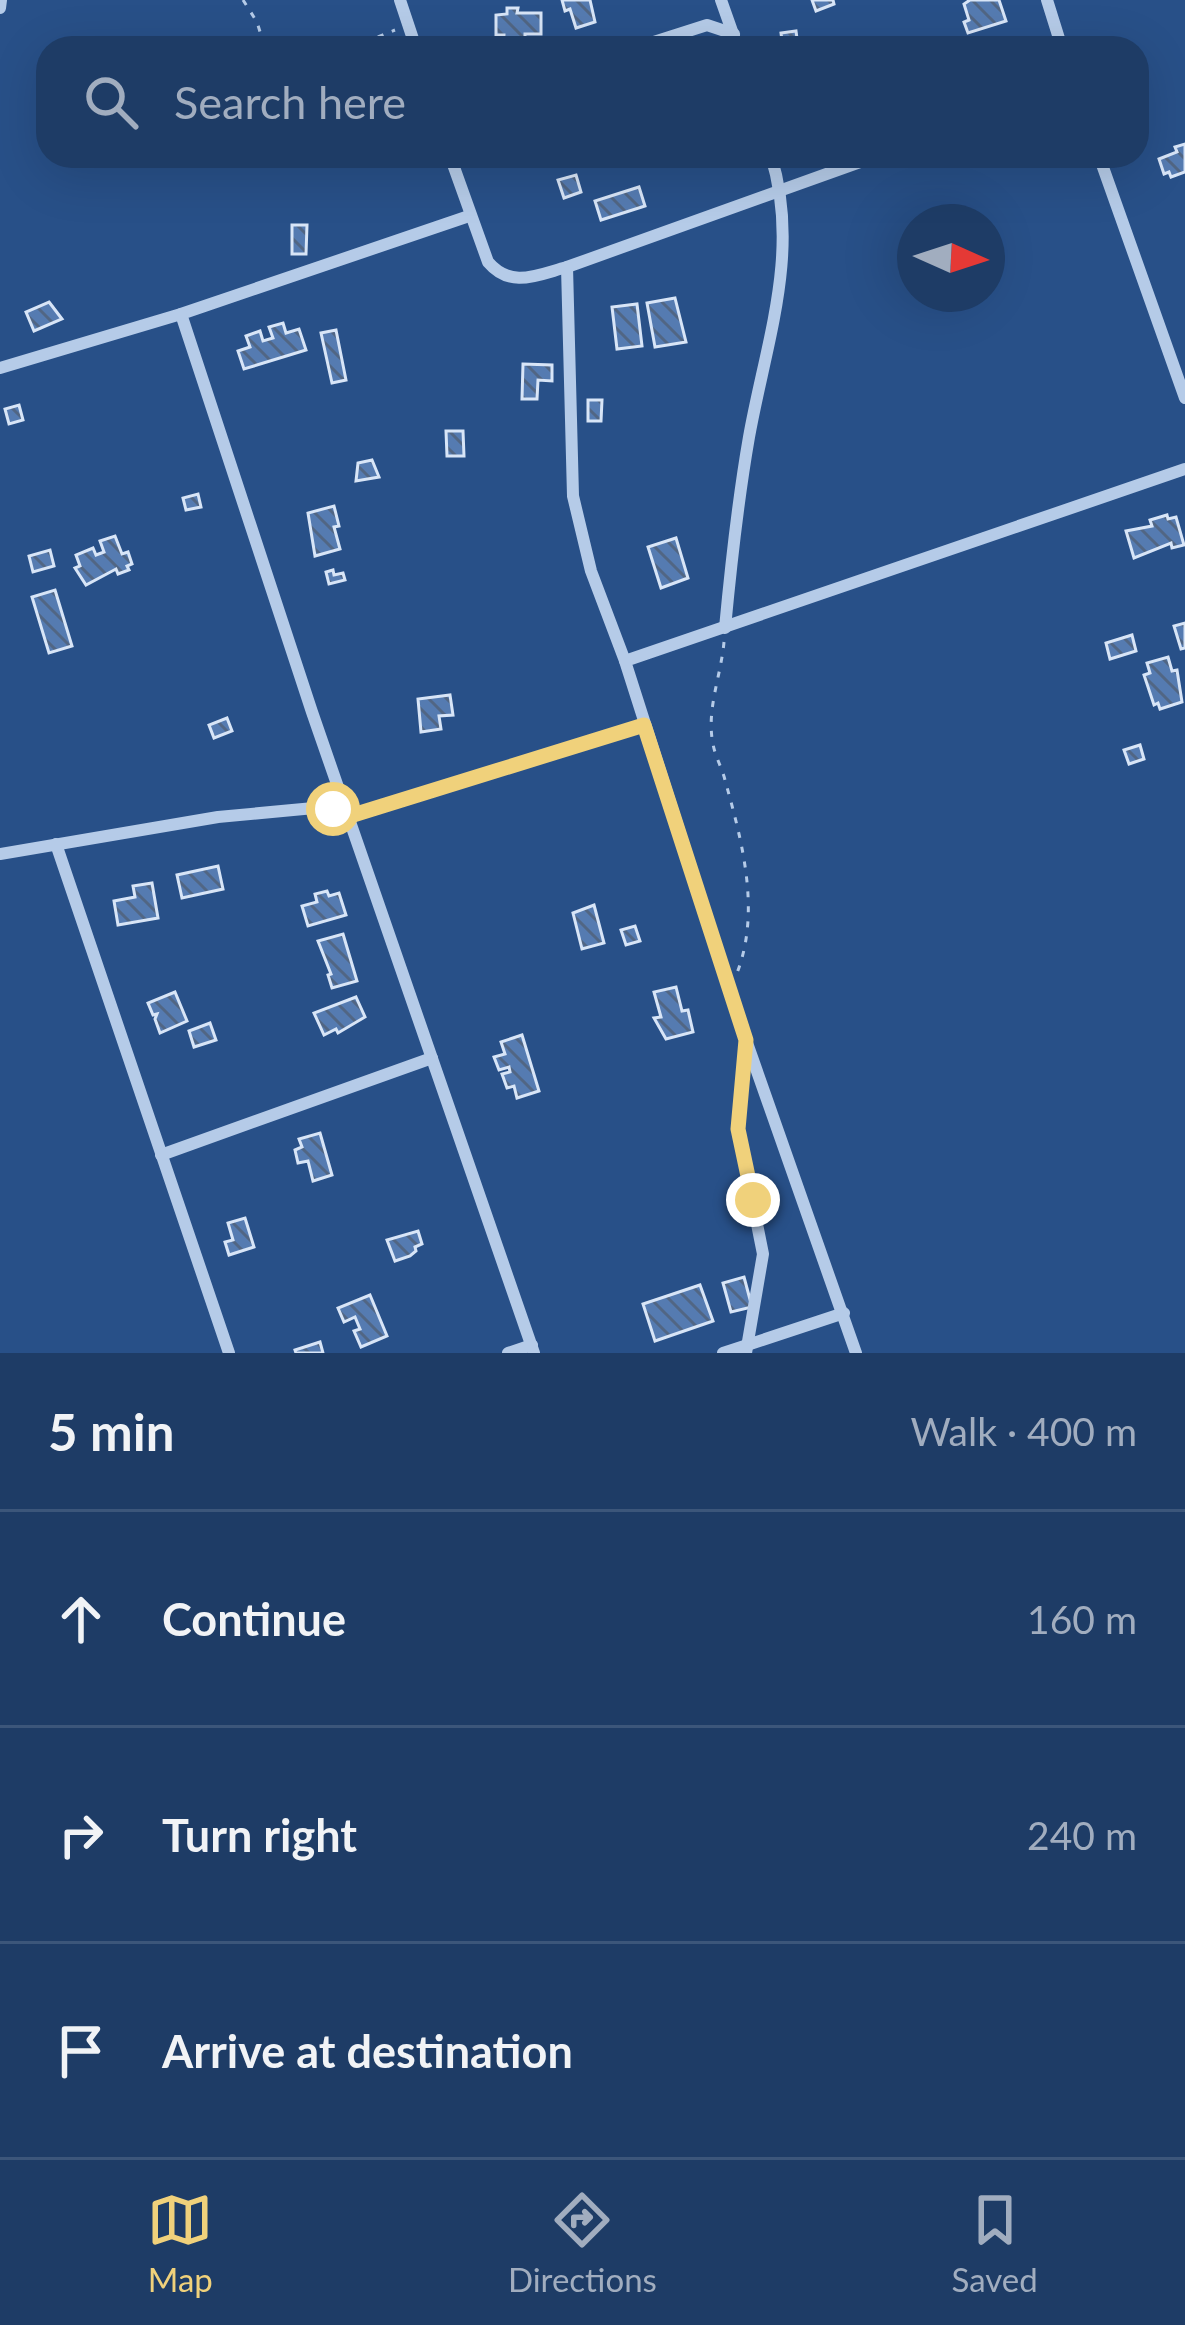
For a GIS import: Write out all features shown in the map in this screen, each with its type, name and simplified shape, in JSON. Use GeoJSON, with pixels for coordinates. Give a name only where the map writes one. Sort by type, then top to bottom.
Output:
{"type":"FeatureCollection","features":[{"type":"Feature","properties":{"kind":"street"},"geometry":{"type":"LineString","coordinates":[[400,0],[412,36]]}},
{"type":"Feature","properties":{"kind":"street"},"geometry":{"type":"LineString","coordinates":[[1047,0],[1058,36]]}},
{"type":"Feature","properties":{"kind":"street"},"geometry":{"type":"LineString","coordinates":[[673,36],[707,25],[722,1]]}},
{"type":"Feature","properties":{"kind":"street"},"geometry":{"type":"LineString","coordinates":[[722,1],[734,36]]}},
{"type":"Feature","properties":{"kind":"street"},"geometry":{"type":"LineString","coordinates":[[707,25],[727,36]]}},
{"type":"Feature","properties":{"kind":"street"},"geometry":{"type":"LineString","coordinates":[[454,168],[488,262],[508,279],[567,267],[844,168]]}},
{"type":"Feature","properties":{"kind":"street"},"geometry":{"type":"LineString","coordinates":[[725,628],[748,443],[781,291],[784,247],[774,168]]}},
{"type":"Feature","properties":{"kind":"street"},"geometry":{"type":"LineString","coordinates":[[1103,168],[1185,398]]}},
{"type":"Feature","properties":{"kind":"street"},"geometry":{"type":"LineString","coordinates":[[0,368],[181,314],[470,216]]}},
{"type":"Feature","properties":{"kind":"street"},"geometry":{"type":"LineString","coordinates":[[567,267],[573,496],[591,572],[856,1353]]}},
{"type":"Feature","properties":{"kind":"street"},"geometry":{"type":"LineString","coordinates":[[181,314],[533,1349],[508,1353]]}},
{"type":"Feature","properties":{"kind":"street"},"geometry":{"type":"LineString","coordinates":[[625,661],[1185,469]]}},
{"type":"Feature","properties":{"kind":"street"},"geometry":{"type":"LineString","coordinates":[[0,854],[218,818],[348,810],[644,725]]}},
{"type":"Feature","properties":{"kind":"street"},"geometry":{"type":"LineString","coordinates":[[56,844],[229,1353]]}},
{"type":"Feature","properties":{"kind":"street"},"geometry":{"type":"LineString","coordinates":[[746,1040],[738,1129],[764,1254],[747,1349]]}},
{"type":"Feature","properties":{"kind":"street"},"geometry":{"type":"LineString","coordinates":[[161,1155],[432,1058]]}},
{"type":"Feature","properties":{"kind":"street"},"geometry":{"type":"LineString","coordinates":[[723,1353],[747,1349],[844,1313]]}},
{"type":"Feature","properties":{"kind":"path"},"geometry":{"type":"LineString","coordinates":[[243,0],[261,36]]}},
{"type":"Feature","properties":{"kind":"path"},"geometry":{"type":"LineString","coordinates":[[380,36],[408,25]]}},
{"type":"Feature","properties":{"kind":"path"},"geometry":{"type":"LineString","coordinates":[[725,628],[722,667],[713,696],[712,742],[744,851],[748,893],[743,957],[731,988]]}},
{"type":"Feature","properties":{"kind":"building"},"geometry":{"type":"Polygon","coordinates":[[[562,0],[590,0],[595,22],[576,28],[562,0]]]}},
{"type":"Feature","properties":{"kind":"building"},"geometry":{"type":"Polygon","coordinates":[[[812,0],[833,0],[834,4],[816,11],[812,0]]]}},
{"type":"Feature","properties":{"kind":"building"},"geometry":{"type":"Polygon","coordinates":[[[999,0],[1006,21],[968,33],[964,4],[999,0]]]}},
{"type":"Feature","properties":{"kind":"building"},"geometry":{"type":"Polygon","coordinates":[[[507,8],[541,13],[541,34],[496,35],[496,15],[507,14],[507,8]]]}},
{"type":"Feature","properties":{"kind":"building"},"geometry":{"type":"Polygon","coordinates":[[[1185,144],[1185,172],[1171,177],[1169,172],[1164,174],[1159,159],[1185,144]]]}},
{"type":"Feature","properties":{"kind":"building"},"geometry":{"type":"Polygon","coordinates":[[[576,175],[581,192],[564,198],[558,180],[576,175]]]}},
{"type":"Feature","properties":{"kind":"building"},"geometry":{"type":"Polygon","coordinates":[[[639,187],[645,206],[601,220],[595,201],[639,187]]]}},
{"type":"Feature","properties":{"kind":"building"},"geometry":{"type":"Polygon","coordinates":[[[292,225],[307,225],[306,254],[292,254],[292,225]]]}},
{"type":"Feature","properties":{"kind":"building"},"geometry":{"type":"Polygon","coordinates":[[[675,298],[686,342],[655,347],[647,303],[675,298]]]}},
{"type":"Feature","properties":{"kind":"building"},"geometry":{"type":"Polygon","coordinates":[[[49,302],[62,319],[34,331],[26,312],[49,302]]]}},
{"type":"Feature","properties":{"kind":"building"},"geometry":{"type":"Polygon","coordinates":[[[637,304],[642,346],[617,349],[612,307],[637,304]]]}},
{"type":"Feature","properties":{"kind":"building"},"geometry":{"type":"Polygon","coordinates":[[[283,323],[286,333],[299,329],[306,350],[244,369],[238,351],[250,347],[246,336],[260,331],[263,341],[273,338],[269,327],[283,323]]]}},
{"type":"Feature","properties":{"kind":"building"},"geometry":{"type":"Polygon","coordinates":[[[336,330],[346,380],[332,383],[321,333],[336,330]]]}},
{"type":"Feature","properties":{"kind":"building"},"geometry":{"type":"Polygon","coordinates":[[[523,364],[552,365],[552,381],[538,380],[537,399],[522,399],[523,364]]]}},
{"type":"Feature","properties":{"kind":"building"},"geometry":{"type":"Polygon","coordinates":[[[588,400],[602,400],[601,421],[588,421],[588,400]]]}},
{"type":"Feature","properties":{"kind":"building"},"geometry":{"type":"Polygon","coordinates":[[[19,405],[23,420],[9,424],[5,409],[19,405]]]}},
{"type":"Feature","properties":{"kind":"building"},"geometry":{"type":"Polygon","coordinates":[[[446,431],[463,431],[464,456],[447,456],[446,431]]]}},
{"type":"Feature","properties":{"kind":"building"},"geometry":{"type":"Polygon","coordinates":[[[372,460],[379,477],[356,481],[358,463],[372,460]]]}},
{"type":"Feature","properties":{"kind":"building"},"geometry":{"type":"Polygon","coordinates":[[[198,494],[201,507],[186,510],[183,498],[198,494]]]}},
{"type":"Feature","properties":{"kind":"building"},"geometry":{"type":"Polygon","coordinates":[[[334,506],[340,549],[315,556],[308,513],[334,506]]]}},
{"type":"Feature","properties":{"kind":"building"},"geometry":{"type":"Polygon","coordinates":[[[1167,515],[1168,519],[1176,517],[1184,545],[1172,548],[1171,543],[1134,558],[1126,531],[1152,526],[1150,520],[1167,515]]]}},
{"type":"Feature","properties":{"kind":"building"},"geometry":{"type":"Polygon","coordinates":[[[115,536],[122,554],[128,552],[129,570],[118,574],[116,569],[86,585],[75,568],[80,566],[76,555],[93,548],[96,555],[104,552],[100,541],[115,536]]]}},
{"type":"Feature","properties":{"kind":"building"},"geometry":{"type":"Polygon","coordinates":[[[676,538],[688,578],[661,588],[648,547],[676,538]]]}},
{"type":"Feature","properties":{"kind":"building"},"geometry":{"type":"Polygon","coordinates":[[[50,550],[54,566],[33,572],[29,556],[50,550]]]}},
{"type":"Feature","properties":{"kind":"building"},"geometry":{"type":"Polygon","coordinates":[[[333,570],[334,575],[343,573],[345,580],[329,584],[326,572],[333,570]]]}},
{"type":"Feature","properties":{"kind":"building"},"geometry":{"type":"Polygon","coordinates":[[[55,590],[72,646],[49,653],[32,597],[55,590]]]}},
{"type":"Feature","properties":{"kind":"building"},"geometry":{"type":"Polygon","coordinates":[[[1185,623],[1185,648],[1181,649],[1174,626],[1185,623]]]}},
{"type":"Feature","properties":{"kind":"building"},"geometry":{"type":"Polygon","coordinates":[[[1132,635],[1136,651],[1110,659],[1106,643],[1132,635]]]}},
{"type":"Feature","properties":{"kind":"building"},"geometry":{"type":"Polygon","coordinates":[[[1168,657],[1172,671],[1177,670],[1182,702],[1160,709],[1158,703],[1154,705],[1144,675],[1150,673],[1147,663],[1168,657]]]}},
{"type":"Feature","properties":{"kind":"building"},"geometry":{"type":"Polygon","coordinates":[[[450,695],[453,715],[439,716],[441,729],[421,732],[418,699],[450,695]]]}},
{"type":"Feature","properties":{"kind":"building"},"geometry":{"type":"Polygon","coordinates":[[[227,718],[232,731],[214,738],[209,725],[227,718]]]}},
{"type":"Feature","properties":{"kind":"building"},"geometry":{"type":"Polygon","coordinates":[[[1140,745],[1144,759],[1129,764],[1124,750],[1140,745]]]}},
{"type":"Feature","properties":{"kind":"building"},"geometry":{"type":"Polygon","coordinates":[[[218,866],[223,889],[182,898],[177,875],[218,866]]]}},
{"type":"Feature","properties":{"kind":"building"},"geometry":{"type":"Polygon","coordinates":[[[152,883],[158,918],[118,925],[114,901],[135,897],[133,886],[152,883]]]}},
{"type":"Feature","properties":{"kind":"building"},"geometry":{"type":"Polygon","coordinates":[[[327,891],[329,896],[339,893],[346,915],[308,926],[302,906],[317,902],[315,894],[327,891]]]}},
{"type":"Feature","properties":{"kind":"building"},"geometry":{"type":"Polygon","coordinates":[[[594,905],[604,943],[582,949],[573,913],[594,905]]]}},
{"type":"Feature","properties":{"kind":"building"},"geometry":{"type":"Polygon","coordinates":[[[635,926],[640,941],[626,945],[621,930],[635,926]]]}},
{"type":"Feature","properties":{"kind":"building"},"geometry":{"type":"Polygon","coordinates":[[[343,934],[357,981],[332,988],[318,941],[343,934]]]}},
{"type":"Feature","properties":{"kind":"building"},"geometry":{"type":"Polygon","coordinates":[[[676,987],[693,1032],[666,1039],[654,1018],[661,1017],[654,992],[676,987]]]}},
{"type":"Feature","properties":{"kind":"building"},"geometry":{"type":"Polygon","coordinates":[[[175,992],[187,1021],[160,1033],[157,1014],[153,1015],[148,1003],[175,992]]]}},
{"type":"Feature","properties":{"kind":"building"},"geometry":{"type":"Polygon","coordinates":[[[356,997],[365,1017],[338,1033],[336,1029],[324,1035],[314,1013],[356,997]]]}},
{"type":"Feature","properties":{"kind":"building"},"geometry":{"type":"Polygon","coordinates":[[[210,1023],[216,1040],[194,1047],[189,1031],[210,1023]]]}},
{"type":"Feature","properties":{"kind":"building"},"geometry":{"type":"Polygon","coordinates":[[[522,1035],[539,1091],[517,1098],[514,1086],[507,1088],[502,1074],[510,1072],[509,1067],[499,1070],[494,1057],[505,1054],[501,1042],[522,1035]]]}},
{"type":"Feature","properties":{"kind":"building"},"geometry":{"type":"Polygon","coordinates":[[[320,1133],[332,1175],[313,1181],[308,1161],[298,1163],[295,1150],[302,1147],[299,1139],[320,1133]]]}},
{"type":"Feature","properties":{"kind":"building"},"geometry":{"type":"Polygon","coordinates":[[[245,1218],[254,1247],[229,1255],[225,1242],[233,1240],[228,1223],[245,1218]]]}},
{"type":"Feature","properties":{"kind":"building"},"geometry":{"type":"Polygon","coordinates":[[[418,1231],[422,1244],[410,1256],[395,1261],[387,1240],[418,1231]]]}},
{"type":"Feature","properties":{"kind":"building"},"geometry":{"type":"Polygon","coordinates":[[[744,1277],[752,1307],[731,1312],[723,1283],[744,1277]]]}},
{"type":"Feature","properties":{"kind":"building"},"geometry":{"type":"Polygon","coordinates":[[[700,1285],[713,1321],[655,1341],[643,1304],[700,1285]]]}},
{"type":"Feature","properties":{"kind":"building"},"geometry":{"type":"Polygon","coordinates":[[[370,1295],[387,1336],[361,1347],[354,1331],[360,1329],[355,1317],[344,1322],[338,1308],[370,1295]]]}},
{"type":"Feature","properties":{"kind":"building"},"geometry":{"type":"Polygon","coordinates":[[[320,1342],[323,1353],[296,1353],[295,1350],[320,1342]]]}},
{"type":"Feature","properties":{"kind":"route"},"geometry":{"type":"LineString","coordinates":[[333,809],[346,805],[350,816],[644,725],[746,1040],[738,1129],[753,1200]]}}]}
